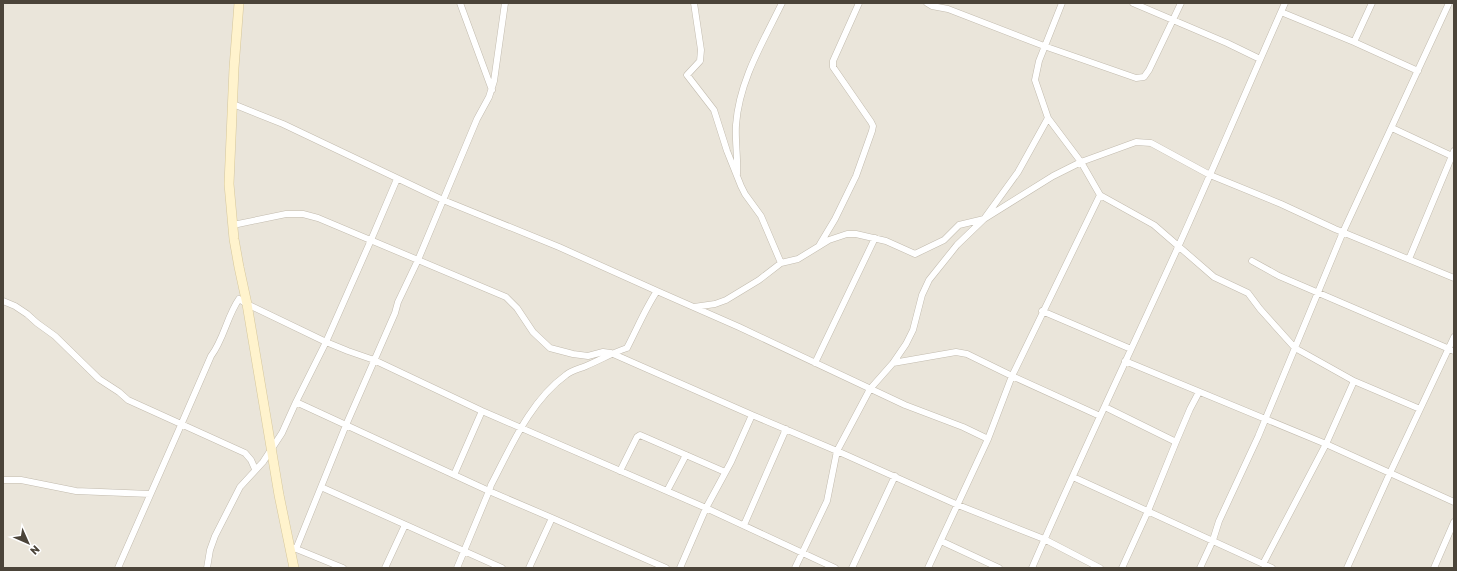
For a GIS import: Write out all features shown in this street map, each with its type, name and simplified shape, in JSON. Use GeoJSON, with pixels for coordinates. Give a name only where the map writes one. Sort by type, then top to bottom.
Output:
{"type":"FeatureCollection","features":[{"type":"Feature","properties":{"kind":"street"},"geometry":{"type":"LineString","coordinates":[[239,3],[229,184],[239,267],[247,304],[279,495],[293,548],[294,568]]}},
{"type":"Feature","properties":{"kind":"street"},"geometry":{"type":"LineString","coordinates":[[460,3],[492,90]]}},
{"type":"Feature","properties":{"kind":"street"},"geometry":{"type":"LineString","coordinates":[[293,548],[321,487],[346,425],[395,313],[398,302],[418,260],[474,126],[492,90],[505,3]]}},
{"type":"Feature","properties":{"kind":"street"},"geometry":{"type":"LineString","coordinates":[[694,3],[701,50],[700,61],[688,75],[693,84],[714,110],[727,151],[737,176],[745,194],[761,216],[782,263]]}},
{"type":"Feature","properties":{"kind":"street"},"geometry":{"type":"LineString","coordinates":[[737,176],[736,126],[741,93],[750,69],[782,3]]}},
{"type":"Feature","properties":{"kind":"street"},"geometry":{"type":"LineString","coordinates":[[819,246],[835,219],[856,176],[872,131],[871,122],[833,67],[833,62],[859,3]]}},
{"type":"Feature","properties":{"kind":"street"},"geometry":{"type":"LineString","coordinates":[[927,3],[932,6],[948,9],[962,14],[1044,46],[1136,78],[1144,77],[1149,70],[1181,3]]}},
{"type":"Feature","properties":{"kind":"street"},"geometry":{"type":"LineString","coordinates":[[1062,3],[1038,61],[1035,80],[1048,118],[1081,162],[1100,195],[1154,225],[1214,277],[1248,293],[1260,310],[1295,348],[1354,381],[1420,409]]}},
{"type":"Feature","properties":{"kind":"street"},"geometry":{"type":"LineString","coordinates":[[1133,3],[1227,42],[1260,59]]}},
{"type":"Feature","properties":{"kind":"street"},"geometry":{"type":"LineString","coordinates":[[1032,568],[1125,361],[1179,246],[1285,3]]}},
{"type":"Feature","properties":{"kind":"street"},"geometry":{"type":"LineString","coordinates":[[1354,42],[1372,3]]}},
{"type":"Feature","properties":{"kind":"street"},"geometry":{"type":"LineString","coordinates":[[1200,568],[1213,540],[1219,521],[1265,419],[1343,232],[1448,5],[1454,11]]}},
{"type":"Feature","properties":{"kind":"street"},"geometry":{"type":"LineString","coordinates":[[1281,12],[1354,42],[1418,71]]}},
{"type":"Feature","properties":{"kind":"street"},"geometry":{"type":"LineString","coordinates":[[233,104],[283,124],[443,200],[559,247],[739,327],[905,405],[988,438]]}},
{"type":"Feature","properties":{"kind":"street"},"geometry":{"type":"LineString","coordinates":[[795,568],[827,501],[837,451],[870,389],[894,363],[906,344],[913,330],[922,295],[929,280],[957,245],[984,219],[1018,172],[1048,118]]}},
{"type":"Feature","properties":{"kind":"street"},"geometry":{"type":"LineString","coordinates":[[1392,128],[1453,155],[1409,259]]}},
{"type":"Feature","properties":{"kind":"street"},"geometry":{"type":"LineString","coordinates":[[694,307],[715,304],[726,300],[759,280],[782,263],[798,259],[841,235],[847,234],[875,238],[886,241],[915,254],[944,240],[959,225],[984,219],[1040,183],[1081,162],[1136,142],[1150,143],[1210,175],[1454,278]]}},
{"type":"Feature","properties":{"kind":"street"},"geometry":{"type":"LineString","coordinates":[[206,568],[210,550],[224,517],[240,487],[272,449],[282,432],[326,342],[397,179]]}},
{"type":"Feature","properties":{"kind":"street"},"geometry":{"type":"LineString","coordinates":[[928,568],[988,438],[1012,376],[1042,311],[1100,195]]}},
{"type":"Feature","properties":{"kind":"street"},"geometry":{"type":"LineString","coordinates":[[233,225],[286,214],[302,214],[318,218],[506,297],[517,308],[533,332],[550,348],[588,356],[603,352],[610,353],[895,476],[958,505],[1044,539],[1100,568]]}},
{"type":"Feature","properties":{"kind":"street"},"geometry":{"type":"LineString","coordinates":[[815,363],[875,238]]}},
{"type":"Feature","properties":{"kind":"street"},"geometry":{"type":"LineString","coordinates":[[1252,262],[1279,276],[1451,350]]}},
{"type":"Feature","properties":{"kind":"street"},"geometry":{"type":"LineString","coordinates":[[457,568],[489,491],[521,428],[542,398],[568,373],[601,359],[610,353],[627,348],[639,326],[648,304],[657,291]]}},
{"type":"Feature","properties":{"kind":"street"},"geometry":{"type":"LineString","coordinates":[[118,568],[232,309],[239,299],[326,342],[374,360],[482,411],[706,508],[835,568]]}},
{"type":"Feature","properties":{"kind":"street"},"geometry":{"type":"LineString","coordinates":[[3,301],[15,306],[27,314],[37,324],[55,336],[99,379],[119,392],[128,400],[245,454],[251,460],[255,470]]}},
{"type":"Feature","properties":{"kind":"street"},"geometry":{"type":"LineString","coordinates":[[1042,311],[1131,349]]}},
{"type":"Feature","properties":{"kind":"street"},"geometry":{"type":"LineString","coordinates":[[1347,568],[1420,409],[1451,350],[1454,337]]}},
{"type":"Feature","properties":{"kind":"street"},"geometry":{"type":"LineString","coordinates":[[894,363],[956,352],[967,354],[1100,416]]}},
{"type":"Feature","properties":{"kind":"street"},"geometry":{"type":"LineString","coordinates":[[1125,361],[1326,444],[1454,502]]}},
{"type":"Feature","properties":{"kind":"street"},"geometry":{"type":"LineString","coordinates":[[1263,564],[1326,444],[1354,381]]}},
{"type":"Feature","properties":{"kind":"street"},"geometry":{"type":"LineString","coordinates":[[1122,568],[1148,511],[1190,409],[1199,392]]}},
{"type":"Feature","properties":{"kind":"street"},"geometry":{"type":"LineString","coordinates":[[296,402],[489,491],[666,568]]}},
{"type":"Feature","properties":{"kind":"street"},"geometry":{"type":"LineString","coordinates":[[1105,407],[1176,442]]}},
{"type":"Feature","properties":{"kind":"street"},"geometry":{"type":"LineString","coordinates":[[454,475],[482,411]]}},
{"type":"Feature","properties":{"kind":"street"},"geometry":{"type":"LineString","coordinates":[[680,568],[706,508],[752,415]]}},
{"type":"Feature","properties":{"kind":"street"},"geometry":{"type":"LineString","coordinates":[[744,525],[786,429]]}},
{"type":"Feature","properties":{"kind":"street"},"geometry":{"type":"LineString","coordinates":[[620,471],[637,437],[640,434],[725,472]]}},
{"type":"Feature","properties":{"kind":"street"},"geometry":{"type":"LineString","coordinates":[[667,491],[686,455]]}},
{"type":"Feature","properties":{"kind":"street"},"geometry":{"type":"LineString","coordinates":[[852,568],[895,476]]}},
{"type":"Feature","properties":{"kind":"street"},"geometry":{"type":"LineString","coordinates":[[1073,477],[1272,568]]}},
{"type":"Feature","properties":{"kind":"street"},"geometry":{"type":"LineString","coordinates":[[3,480],[21,480],[76,491],[150,494]]}},
{"type":"Feature","properties":{"kind":"street"},"geometry":{"type":"LineString","coordinates":[[321,487],[502,568]]}},
{"type":"Feature","properties":{"kind":"street"},"geometry":{"type":"LineString","coordinates":[[529,568],[552,518]]}},
{"type":"Feature","properties":{"kind":"street"},"geometry":{"type":"LineString","coordinates":[[1434,568],[1454,522]]}},
{"type":"Feature","properties":{"kind":"street"},"geometry":{"type":"LineString","coordinates":[[385,568],[405,525]]}},
{"type":"Feature","properties":{"kind":"street"},"geometry":{"type":"LineString","coordinates":[[940,541],[999,568]]}},
{"type":"Feature","properties":{"kind":"street"},"geometry":{"type":"LineString","coordinates":[[293,548],[343,568]]}},
{"type":"Feature","properties":{"kind":"shaded area"},"geometry":{"type":"Polygon","coordinates":[[[3,3],[1454,3],[1454,568],[3,568],[3,3]]]}}]}
